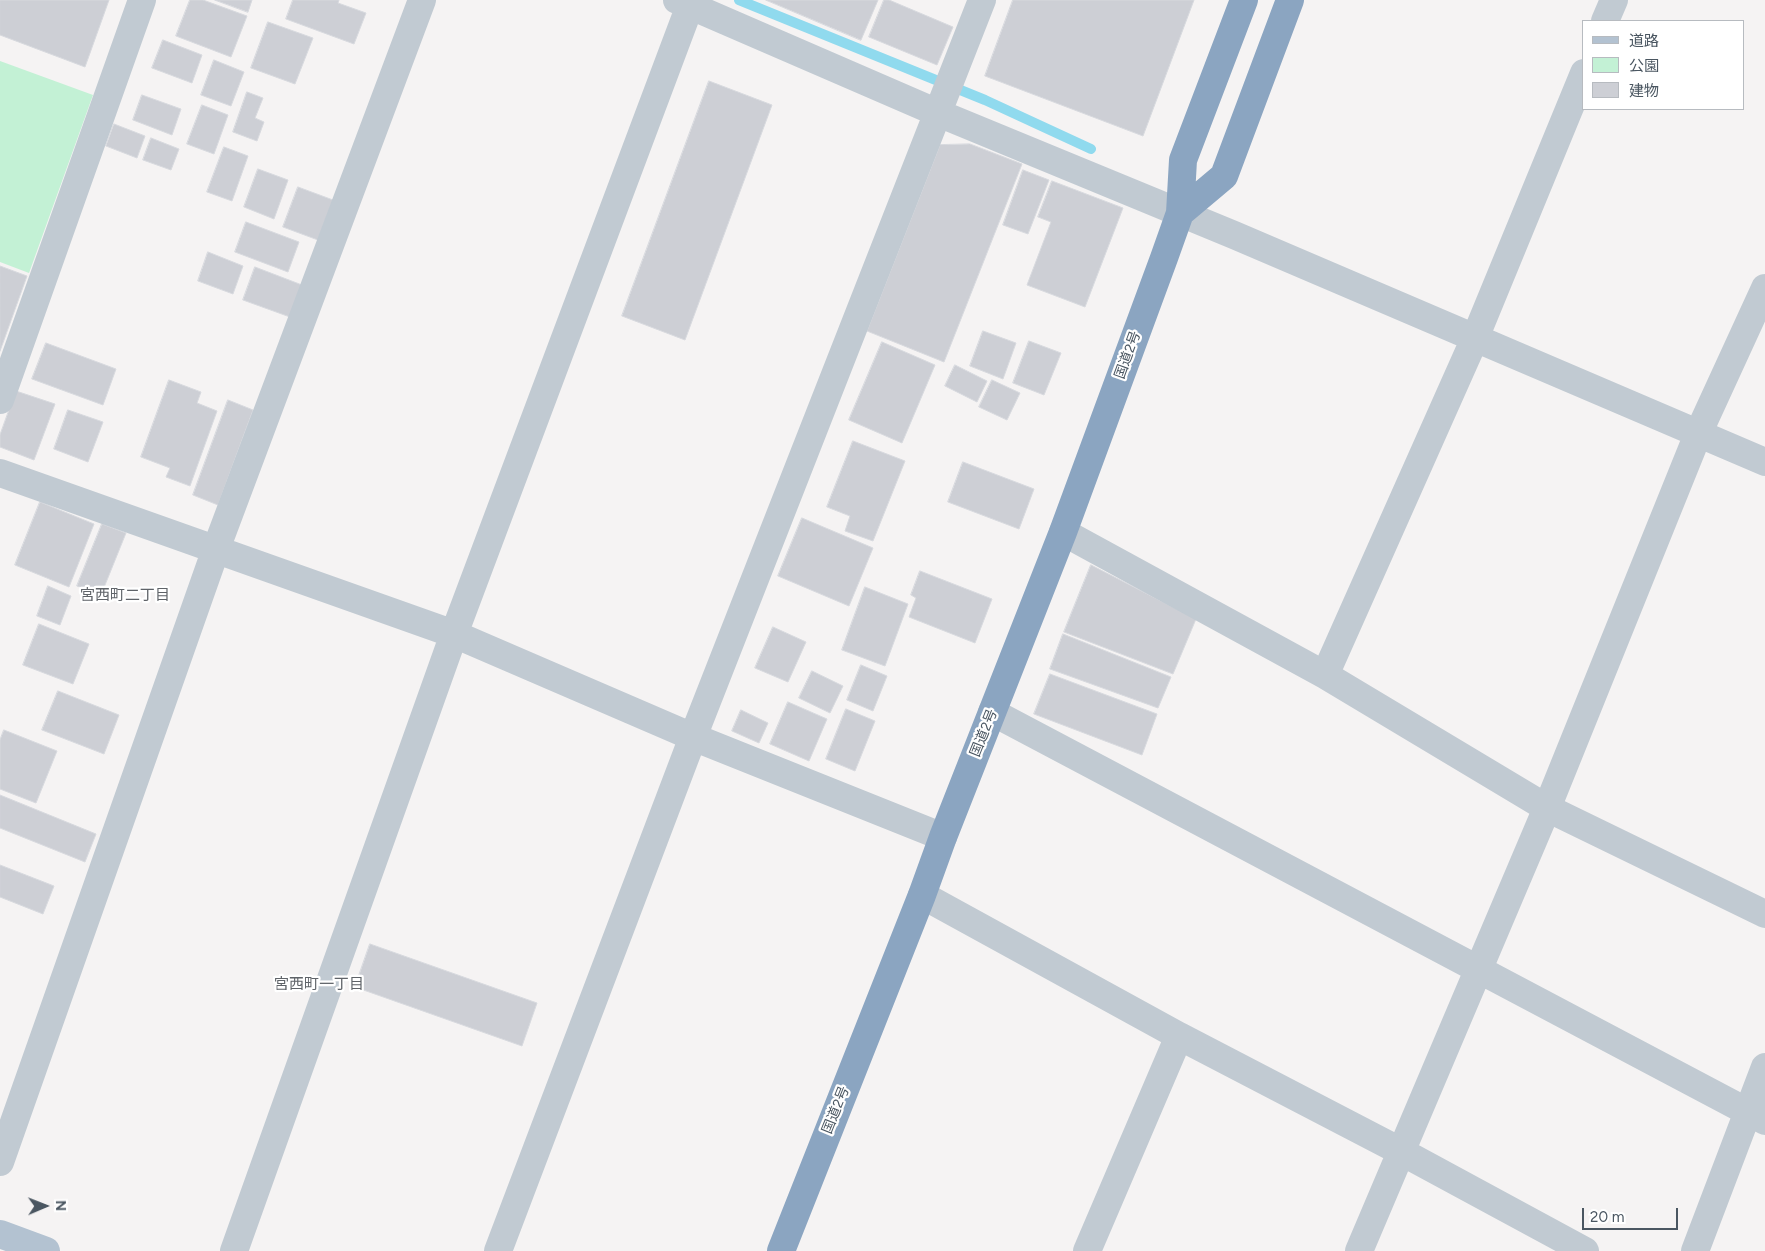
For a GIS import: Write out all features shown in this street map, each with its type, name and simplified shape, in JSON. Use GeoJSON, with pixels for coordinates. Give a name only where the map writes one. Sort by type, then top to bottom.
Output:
{"type":"FeatureCollection","features":[{"type":"Feature","properties":{"kind":"highway","name":"国道2号"},"geometry":{"type":"LineString","coordinates":[[781,1251],[1063,532],[1180,213],[1183,160],[1244,0]]}},
{"type":"Feature","properties":{"kind":"highway","name":"国道2号"},"geometry":{"type":"LineString","coordinates":[[1180,213],[1224,176],[1290,0]]}},
{"type":"Feature","properties":{"kind":"main road"},"geometry":{"type":"LineString","coordinates":[[0,1234],[46,1251]]}},
{"type":"Feature","properties":{"kind":"street"},"geometry":{"type":"LineString","coordinates":[[0,400],[142,0]]}},
{"type":"Feature","properties":{"kind":"street"},"geometry":{"type":"LineString","coordinates":[[0,1162],[216,550],[422,0]]}},
{"type":"Feature","properties":{"kind":"street"},"geometry":{"type":"LineString","coordinates":[[498,1251],[693,737],[982,0]]}},
{"type":"Feature","properties":{"kind":"street"},"geometry":{"type":"LineString","coordinates":[[1605,20],[1614,0]]}},
{"type":"Feature","properties":{"kind":"street"},"geometry":{"type":"LineString","coordinates":[[234,1251],[454,634],[687,2],[938,113],[1180,213],[1765,462]]}},
{"type":"Feature","properties":{"kind":"street"},"geometry":{"type":"LineString","coordinates":[[1325,675],[1475,338],[1582,78]]}},
{"type":"Feature","properties":{"kind":"street"},"geometry":{"type":"LineString","coordinates":[[1359,1251],[1547,808],[1698,434],[1765,288]]}},
{"type":"Feature","properties":{"kind":"street"},"geometry":{"type":"LineString","coordinates":[[0,473],[454,634],[693,737],[942,837]]}},
{"type":"Feature","properties":{"kind":"street"},"geometry":{"type":"LineString","coordinates":[[1063,532],[1325,675],[1547,808],[1765,914]]}},
{"type":"Feature","properties":{"kind":"street"},"geometry":{"type":"LineString","coordinates":[[992,712],[1756,1116]]}},
{"type":"Feature","properties":{"kind":"street"},"geometry":{"type":"LineString","coordinates":[[922,895],[1179,1036],[1402,1152],[1584,1251]]}},
{"type":"Feature","properties":{"kind":"street"},"geometry":{"type":"LineString","coordinates":[[1087,1251],[1179,1036]]}},
{"type":"Feature","properties":{"kind":"street"},"geometry":{"type":"LineString","coordinates":[[1695,1251],[1756,1116],[1765,1067]]}},
{"type":"Feature","properties":{"kind":"green space"},"geometry":{"type":"Polygon","coordinates":[[[0,61],[93,95],[29,273],[0,262],[0,61]]]}},
{"type":"Feature","properties":{"kind":"building"},"geometry":{"type":"Polygon","coordinates":[[[0,0],[109,0],[85,67],[0,35],[0,0]]]}},
{"type":"Feature","properties":{"kind":"building"},"geometry":{"type":"Polygon","coordinates":[[[190,0],[203,0],[247,16],[231,57],[176,36],[190,0]]]}},
{"type":"Feature","properties":{"kind":"building"},"geometry":{"type":"Polygon","coordinates":[[[215,0],[252,0],[248,12],[215,0]]]}},
{"type":"Feature","properties":{"kind":"building"},"geometry":{"type":"Polygon","coordinates":[[[293,0],[339,0],[338,3],[366,13],[354,44],[286,19],[293,0]]]}},
{"type":"Feature","properties":{"kind":"building"},"geometry":{"type":"Polygon","coordinates":[[[766,0],[878,0],[861,40],[766,0]]]}},
{"type":"Feature","properties":{"kind":"building"},"geometry":{"type":"Polygon","coordinates":[[[884,0],[889,0],[953,27],[937,65],[869,37],[884,0]]]}},
{"type":"Feature","properties":{"kind":"building"},"geometry":{"type":"Polygon","coordinates":[[[1013,0],[1194,0],[1143,136],[985,76],[1013,0]]]}},
{"type":"Feature","properties":{"kind":"building"},"geometry":{"type":"Polygon","coordinates":[[[268,22],[313,38],[295,84],[251,68],[268,22]]]}},
{"type":"Feature","properties":{"kind":"building"},"geometry":{"type":"Polygon","coordinates":[[[163,40],[202,55],[192,83],[152,68],[163,40]]]}},
{"type":"Feature","properties":{"kind":"building"},"geometry":{"type":"Polygon","coordinates":[[[214,60],[244,72],[231,106],[201,95],[214,60]]]}},
{"type":"Feature","properties":{"kind":"building"},"geometry":{"type":"Polygon","coordinates":[[[709,81],[772,105],[685,340],[622,316],[709,81]]]}},
{"type":"Feature","properties":{"kind":"building"},"geometry":{"type":"Polygon","coordinates":[[[247,92],[263,98],[255,118],[264,122],[257,141],[233,132],[247,92]]]}},
{"type":"Feature","properties":{"kind":"building"},"geometry":{"type":"Polygon","coordinates":[[[142,95],[181,109],[172,135],[133,120],[142,95]]]}},
{"type":"Feature","properties":{"kind":"building"},"geometry":{"type":"Polygon","coordinates":[[[202,105],[228,115],[214,154],[187,144],[202,105]]]}},
{"type":"Feature","properties":{"kind":"building"},"geometry":{"type":"Polygon","coordinates":[[[114,124],[145,136],[137,158],[106,146],[114,124]]]}},
{"type":"Feature","properties":{"kind":"building"},"geometry":{"type":"Polygon","coordinates":[[[151,138],[179,149],[171,170],[143,160],[151,138]]]}},
{"type":"Feature","properties":{"kind":"building"},"geometry":{"type":"Polygon","coordinates":[[[970,144],[1022,164],[944,362],[867,331],[940,145],[970,144]]]}},
{"type":"Feature","properties":{"kind":"building"},"geometry":{"type":"Polygon","coordinates":[[[224,147],[248,156],[232,201],[207,192],[224,147]]]}},
{"type":"Feature","properties":{"kind":"building"},"geometry":{"type":"Polygon","coordinates":[[[258,169],[288,180],[274,219],[244,207],[258,169]]]}},
{"type":"Feature","properties":{"kind":"building"},"geometry":{"type":"Polygon","coordinates":[[[1023,170],[1049,180],[1028,234],[1003,225],[1023,170]]]}},
{"type":"Feature","properties":{"kind":"building"},"geometry":{"type":"Polygon","coordinates":[[[1052,181],[1123,208],[1085,307],[1027,285],[1051,222],[1038,217],[1052,181]]]}},
{"type":"Feature","properties":{"kind":"building"},"geometry":{"type":"Polygon","coordinates":[[[298,187],[333,200],[318,240],[283,227],[298,187]]]}},
{"type":"Feature","properties":{"kind":"building"},"geometry":{"type":"Polygon","coordinates":[[[246,222],[299,242],[288,272],[235,252],[246,222]]]}},
{"type":"Feature","properties":{"kind":"building"},"geometry":{"type":"Polygon","coordinates":[[[208,252],[243,266],[233,294],[198,281],[208,252]]]}},
{"type":"Feature","properties":{"kind":"building"},"geometry":{"type":"Polygon","coordinates":[[[0,266],[27,276],[0,351],[0,266]]]}},
{"type":"Feature","properties":{"kind":"building"},"geometry":{"type":"Polygon","coordinates":[[[255,267],[302,285],[290,317],[243,300],[255,267]]]}},
{"type":"Feature","properties":{"kind":"building"},"geometry":{"type":"Polygon","coordinates":[[[983,331],[1016,343],[1003,379],[970,366],[983,331]]]}},
{"type":"Feature","properties":{"kind":"building"},"geometry":{"type":"Polygon","coordinates":[[[1029,341],[1061,353],[1044,395],[1013,383],[1029,341]]]}},
{"type":"Feature","properties":{"kind":"building"},"geometry":{"type":"Polygon","coordinates":[[[882,342],[935,365],[902,443],[849,420],[882,342]]]}},
{"type":"Feature","properties":{"kind":"building"},"geometry":{"type":"Polygon","coordinates":[[[46,343],[116,369],[103,405],[32,379],[46,343]]]}},
{"type":"Feature","properties":{"kind":"building"},"geometry":{"type":"Polygon","coordinates":[[[955,365],[987,381],[977,402],[945,386],[955,365]]]}},
{"type":"Feature","properties":{"kind":"building"},"geometry":{"type":"Polygon","coordinates":[[[169,380],[201,392],[197,403],[217,411],[190,486],[166,477],[170,468],[141,457],[169,380]]]}},
{"type":"Feature","properties":{"kind":"building"},"geometry":{"type":"Polygon","coordinates":[[[992,380],[1020,393],[1007,420],[979,407],[992,380]]]}},
{"type":"Feature","properties":{"kind":"building"},"geometry":{"type":"Polygon","coordinates":[[[16,391],[55,404],[34,460],[0,447],[0,435],[16,391]]]}},
{"type":"Feature","properties":{"kind":"building"},"geometry":{"type":"Polygon","coordinates":[[[228,400],[253,410],[218,505],[193,495],[228,400]]]}},
{"type":"Feature","properties":{"kind":"building"},"geometry":{"type":"Polygon","coordinates":[[[68,410],[103,422],[88,462],[54,449],[68,410]]]}},
{"type":"Feature","properties":{"kind":"building"},"geometry":{"type":"Polygon","coordinates":[[[853,441],[905,461],[873,541],[845,531],[850,516],[827,507],[853,441]]]}},
{"type":"Feature","properties":{"kind":"building"},"geometry":{"type":"Polygon","coordinates":[[[963,462],[1034,489],[1019,529],[948,502],[963,462]]]}},
{"type":"Feature","properties":{"kind":"building"},"geometry":{"type":"Polygon","coordinates":[[[40,502],[94,524],[69,587],[15,565],[40,502]]]}},
{"type":"Feature","properties":{"kind":"building"},"geometry":{"type":"Polygon","coordinates":[[[802,518],[873,548],[849,606],[778,576],[802,518]]]}},
{"type":"Feature","properties":{"kind":"building"},"geometry":{"type":"Polygon","coordinates":[[[102,524],[126,533],[101,595],[77,586],[102,524]]]}},
{"type":"Feature","properties":{"kind":"building"},"geometry":{"type":"Polygon","coordinates":[[[1091,565],[1196,619],[1173,674],[1064,632],[1091,565]]]}},
{"type":"Feature","properties":{"kind":"building"},"geometry":{"type":"Polygon","coordinates":[[[920,571],[992,599],[975,643],[909,617],[916,598],[911,595],[920,571]]]}},
{"type":"Feature","properties":{"kind":"building"},"geometry":{"type":"Polygon","coordinates":[[[48,586],[71,596],[60,625],[37,616],[48,586]]]}},
{"type":"Feature","properties":{"kind":"building"},"geometry":{"type":"Polygon","coordinates":[[[865,587],[908,604],[885,666],[842,650],[865,587]]]}},
{"type":"Feature","properties":{"kind":"building"},"geometry":{"type":"Polygon","coordinates":[[[39,624],[89,644],[73,684],[23,665],[39,624]]]}},
{"type":"Feature","properties":{"kind":"building"},"geometry":{"type":"Polygon","coordinates":[[[773,627],[806,642],[788,682],[755,668],[773,627]]]}},
{"type":"Feature","properties":{"kind":"building"},"geometry":{"type":"Polygon","coordinates":[[[1063,634],[1171,677],[1158,708],[1050,669],[1063,634]]]}},
{"type":"Feature","properties":{"kind":"building"},"geometry":{"type":"Polygon","coordinates":[[[861,665],[887,676],[873,711],[847,700],[861,665]]]}},
{"type":"Feature","properties":{"kind":"building"},"geometry":{"type":"Polygon","coordinates":[[[812,671],[843,686],[830,713],[799,698],[812,671]]]}},
{"type":"Feature","properties":{"kind":"building"},"geometry":{"type":"Polygon","coordinates":[[[1050,674],[1157,714],[1142,755],[1034,714],[1050,674]]]}},
{"type":"Feature","properties":{"kind":"building"},"geometry":{"type":"Polygon","coordinates":[[[58,691],[119,715],[104,754],[42,730],[58,691]]]}},
{"type":"Feature","properties":{"kind":"building"},"geometry":{"type":"Polygon","coordinates":[[[788,702],[827,719],[809,761],[770,744],[788,702]]]}},
{"type":"Feature","properties":{"kind":"building"},"geometry":{"type":"Polygon","coordinates":[[[846,709],[875,721],[855,771],[826,759],[846,709]]]}},
{"type":"Feature","properties":{"kind":"building"},"geometry":{"type":"Polygon","coordinates":[[[741,710],[768,723],[759,743],[732,731],[741,710]]]}},
{"type":"Feature","properties":{"kind":"building"},"geometry":{"type":"Polygon","coordinates":[[[4,730],[57,751],[36,803],[0,789],[0,740],[4,730]]]}},
{"type":"Feature","properties":{"kind":"building"},"geometry":{"type":"Polygon","coordinates":[[[0,795],[96,834],[85,862],[0,828],[0,795]]]}},
{"type":"Feature","properties":{"kind":"building"},"geometry":{"type":"Polygon","coordinates":[[[0,865],[54,886],[43,914],[0,897],[0,865]]]}},
{"type":"Feature","properties":{"kind":"building"},"geometry":{"type":"Polygon","coordinates":[[[370,944],[537,1003],[522,1046],[355,987],[370,944]]]}},
{"type":"Feature","properties":{"kind":"waterway"},"geometry":{"type":"LineString","coordinates":[[739,0],[985,100],[1091,149]]}},
{"type":"Feature","properties":{"kind":"district","name":"宮西町二丁目"},"geometry":{"type":"Point","coordinates":[125,596]}},
{"type":"Feature","properties":{"kind":"district","name":"宮西町一丁目"},"geometry":{"type":"Point","coordinates":[319,985]}}]}
